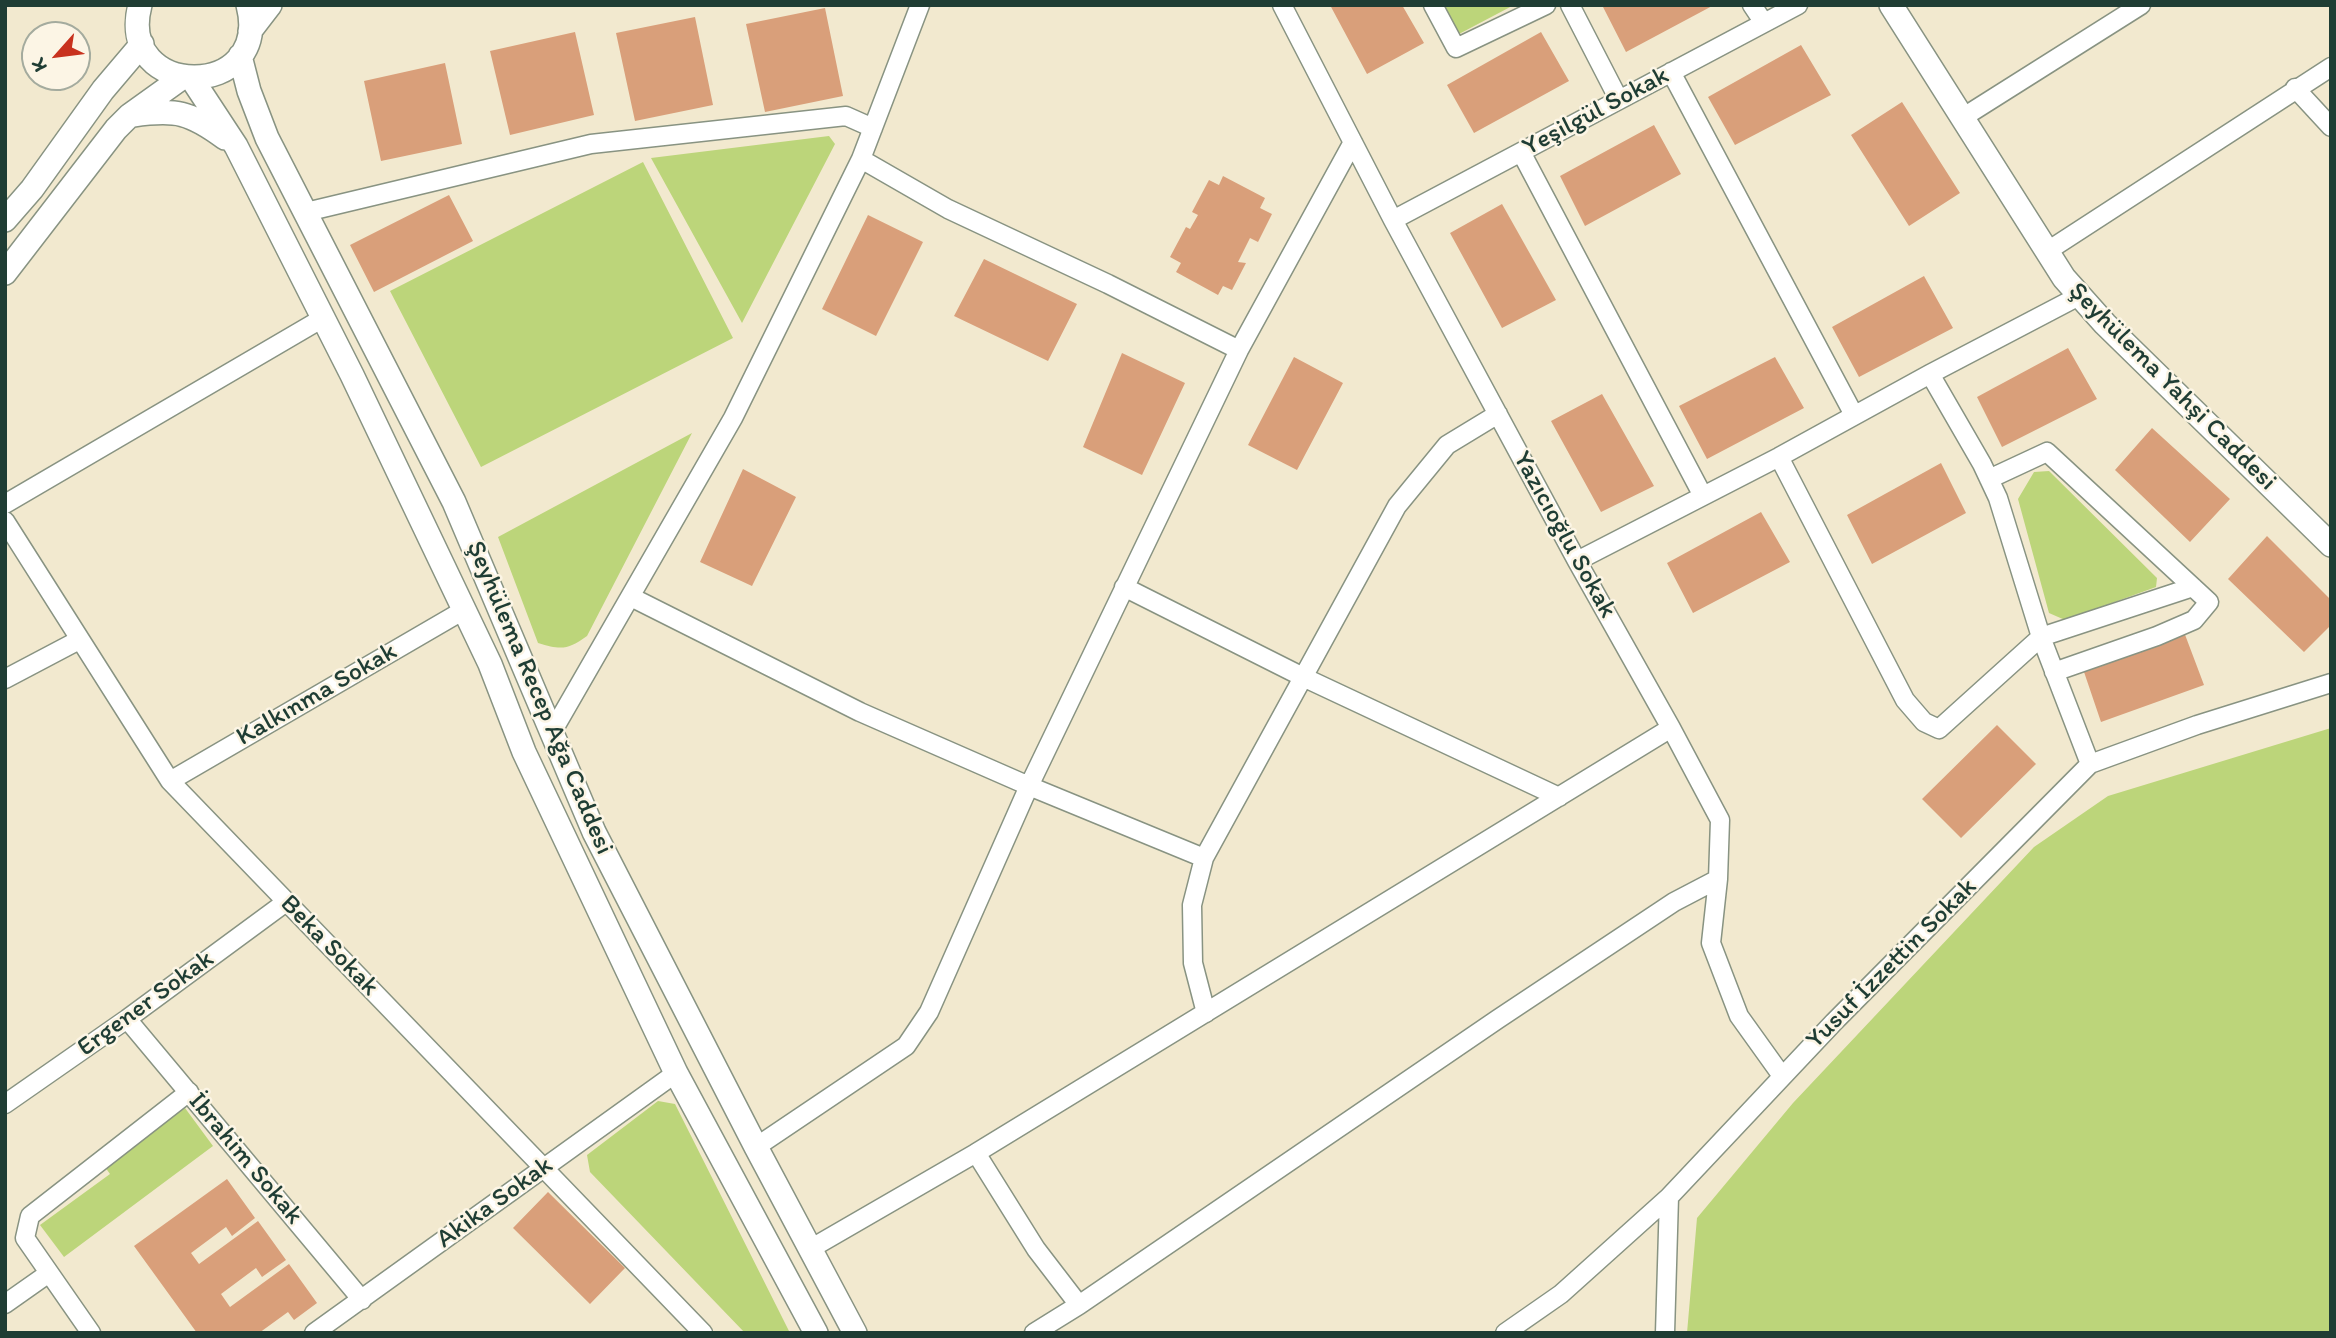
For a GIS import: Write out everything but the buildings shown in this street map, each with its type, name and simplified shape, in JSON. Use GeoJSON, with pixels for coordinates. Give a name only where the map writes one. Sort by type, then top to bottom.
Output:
{"type":"FeatureCollection","features":[{"type":"Feature","properties":{"kind":"street"},"geometry":{"type":"LineString","coordinates":[[248,5],[250,31]]}},
{"type":"Feature","properties":{"kind":"street"},"geometry":{"type":"LineString","coordinates":[[5,273],[116,129],[130,115],[188,78],[219,73],[240,56],[250,31],[271,5]]}},
{"type":"Feature","properties":{"kind":"street"},"geometry":{"type":"LineString","coordinates":[[551,734],[733,418],[861,159],[920,5]]}},
{"type":"Feature","properties":{"kind":"street","name":"Yazıcıoğlu Sokak"},"geometry":{"type":"LineString","coordinates":[[1282,5],[1393,220],[1720,820],[1718,879],[1711,943],[1739,1016],[1782,1076]]}},
{"type":"Feature","properties":{"kind":"street"},"geometry":{"type":"LineString","coordinates":[[1433,5],[1456,48],[1546,5]]}},
{"type":"Feature","properties":{"kind":"street"},"geometry":{"type":"LineString","coordinates":[[1570,5],[1619,100]]}},
{"type":"Feature","properties":{"kind":"street"},"geometry":{"type":"LineString","coordinates":[[1752,5],[1764,23]]}},
{"type":"Feature","properties":{"kind":"street","name":"Yeşilgül Sokak"},"geometry":{"type":"LineString","coordinates":[[1393,220],[1798,5]]}},
{"type":"Feature","properties":{"kind":"street","name":"Şeyhülema Yahşi Caddesi"},"geometry":{"type":"LineString","coordinates":[[1891,5],[2046,252],[2079,296],[2331,545]]}},
{"type":"Feature","properties":{"kind":"street"},"geometry":{"type":"LineString","coordinates":[[1962,118],[2141,5]]}},
{"type":"Feature","properties":{"kind":"street"},"geometry":{"type":"LineString","coordinates":[[139,6],[138,26],[142,44],[158,66],[188,78]]}},
{"type":"Feature","properties":{"kind":"street"},"geometry":{"type":"LineString","coordinates":[[5,220],[32,189],[103,90],[142,44]]}},
{"type":"Feature","properties":{"kind":"street","name":"Şeyhülema Recep Ağa Caddesi"},"geometry":{"type":"LineString","coordinates":[[240,56],[249,92],[267,138],[454,502],[594,832],[855,1333]]}},
{"type":"Feature","properties":{"kind":"street"},"geometry":{"type":"LineString","coordinates":[[2046,252],[2331,67]]}},
{"type":"Feature","properties":{"kind":"street"},"geometry":{"type":"LineString","coordinates":[[1671,72],[1854,415]]}},
{"type":"Feature","properties":{"kind":"street","name":"Şeyhülema Recep Ağa Caddesi"},"geometry":{"type":"LineString","coordinates":[[188,78],[236,146],[323,318],[490,664],[524,752],[676,1073],[816,1333]]}},
{"type":"Feature","properties":{"kind":"street"},"geometry":{"type":"LineString","coordinates":[[2295,88],[2331,127]]}},
{"type":"Feature","properties":{"kind":"street"},"geometry":{"type":"LineString","coordinates":[[130,115],[166,111],[199,118],[236,146]]}},
{"type":"Feature","properties":{"kind":"street"},"geometry":{"type":"LineString","coordinates":[[306,212],[591,144],[846,116],[873,128]]}},
{"type":"Feature","properties":{"kind":"street"},"geometry":{"type":"LineString","coordinates":[[756,1147],[906,1046],[929,1012],[1029,786],[1239,350],[1353,142]]}},
{"type":"Feature","properties":{"kind":"street"},"geometry":{"type":"LineString","coordinates":[[1521,152],[1703,496]]}},
{"type":"Feature","properties":{"kind":"street"},"geometry":{"type":"LineString","coordinates":[[861,159],[948,209],[1108,284],[1239,350]]}},
{"type":"Feature","properties":{"kind":"street"},"geometry":{"type":"LineString","coordinates":[[1577,561],[1779,457],[2079,296]]}},
{"type":"Feature","properties":{"kind":"street"},"geometry":{"type":"LineString","coordinates":[[5,504],[323,318]]}},
{"type":"Feature","properties":{"kind":"street"},"geometry":{"type":"LineString","coordinates":[[1930,374],[1998,498],[2041,636],[2090,764]]}},
{"type":"Feature","properties":{"kind":"street"},"geometry":{"type":"LineString","coordinates":[[1206,1013],[1194,963],[1192,905],[1204,858],[1397,506],[1447,445],[1498,414]]}},
{"type":"Feature","properties":{"kind":"street"},"geometry":{"type":"LineString","coordinates":[[1989,479],[2047,452],[2209,602],[2194,620],[2157,636],[2054,672]]}},
{"type":"Feature","properties":{"kind":"street"},"geometry":{"type":"LineString","coordinates":[[1779,457],[1905,700],[1928,725],[1939,729],[2041,636],[2193,587]]}},
{"type":"Feature","properties":{"kind":"street","name":"Beka Sokak"},"geometry":{"type":"LineString","coordinates":[[5,521],[170,781],[703,1333]]}},
{"type":"Feature","properties":{"kind":"street"},"geometry":{"type":"LineString","coordinates":[[1125,587],[1303,677],[1559,797]]}},
{"type":"Feature","properties":{"kind":"street"},"geometry":{"type":"LineString","coordinates":[[631,597],[860,712],[1204,858]]}},
{"type":"Feature","properties":{"kind":"street","name":"Kalkınma Sokak"},"geometry":{"type":"LineString","coordinates":[[170,781],[464,610]]}},
{"type":"Feature","properties":{"kind":"street"},"geometry":{"type":"LineString","coordinates":[[5,679],[79,640]]}},
{"type":"Feature","properties":{"kind":"street","name":"Yusuf İzzettin Sokak"},"geometry":{"type":"LineString","coordinates":[[1505,1333],[1561,1294],[1669,1197],[1782,1076],[2090,764],[2197,725],[2331,683]]}},
{"type":"Feature","properties":{"kind":"street"},"geometry":{"type":"LineString","coordinates":[[810,1249],[976,1153],[1671,728]]}},
{"type":"Feature","properties":{"kind":"street"},"geometry":{"type":"LineString","coordinates":[[1034,1333],[1079,1306],[1674,902],[1718,879]]}},
{"type":"Feature","properties":{"kind":"street","name":"Ergener Sokak"},"geometry":{"type":"LineString","coordinates":[[5,1104],[286,902]]}},
{"type":"Feature","properties":{"kind":"street","name":"İbrahim Sokak"},"geometry":{"type":"LineString","coordinates":[[127,1018],[362,1300]]}},
{"type":"Feature","properties":{"kind":"street","name":"Akika Sokak"},"geometry":{"type":"LineString","coordinates":[[314,1333],[676,1073]]}},
{"type":"Feature","properties":{"kind":"street"},"geometry":{"type":"LineString","coordinates":[[91,1333],[25,1238],[30,1216],[189,1093]]}},
{"type":"Feature","properties":{"kind":"street"},"geometry":{"type":"LineString","coordinates":[[976,1153],[1036,1249],[1079,1306]]}},
{"type":"Feature","properties":{"kind":"street"},"geometry":{"type":"LineString","coordinates":[[1665,1333],[1669,1197]]}},
{"type":"Feature","properties":{"kind":"street"},"geometry":{"type":"LineString","coordinates":[[5,1304],[49,1273]]}},
{"type":"Feature","properties":{"kind":"green space"},"geometry":{"type":"Polygon","coordinates":[[[1444,5],[1514,5],[1459,34],[1444,5]]]}},
{"type":"Feature","properties":{"kind":"green space"},"geometry":{"type":"Polygon","coordinates":[[[829,136],[835,144],[742,323],[651,158],[829,136]]]}},
{"type":"Feature","properties":{"kind":"green space"},"geometry":{"type":"Polygon","coordinates":[[[643,162],[733,338],[481,467],[390,291],[643,162]]]}},
{"type":"Feature","properties":{"kind":"green space"},"geometry":{"type":"Polygon","coordinates":[[[692,433],[587,636],[564,647],[538,643],[498,537],[692,433]]]}},
{"type":"Feature","properties":{"kind":"green space"},"geometry":{"type":"Polygon","coordinates":[[[2049,471],[2157,578],[2156,587],[2065,620],[2049,613],[2018,499],[2034,472],[2049,471]]]}},
{"type":"Feature","properties":{"kind":"green space"},"geometry":{"type":"Polygon","coordinates":[[[2331,728],[2331,1333],[1687,1333],[1697,1218],[1793,1103],[2034,847],[2108,796],[2331,728]]]}},
{"type":"Feature","properties":{"kind":"green space"},"geometry":{"type":"Polygon","coordinates":[[[658,1101],[675,1104],[790,1333],[745,1333],[590,1172],[587,1155],[658,1101]]]}},
{"type":"Feature","properties":{"kind":"green space"},"geometry":{"type":"Polygon","coordinates":[[[185,1108],[213,1146],[64,1257],[40,1225],[110,1174],[105,1167],[185,1108]]]}}]}
